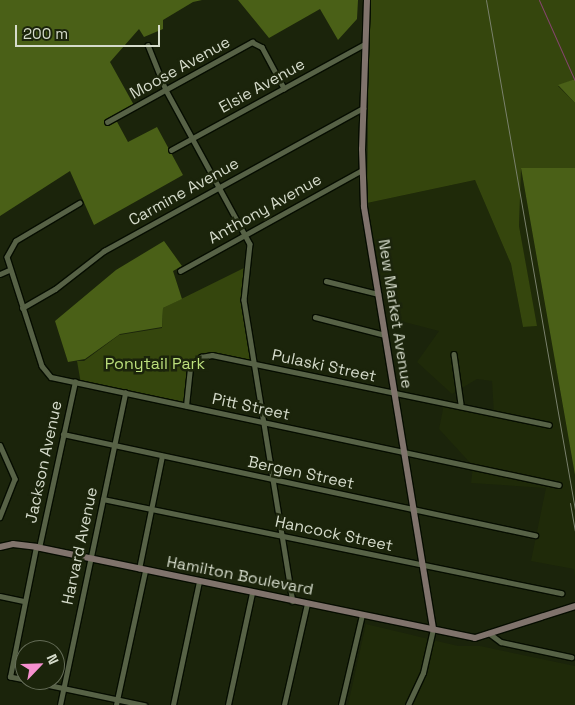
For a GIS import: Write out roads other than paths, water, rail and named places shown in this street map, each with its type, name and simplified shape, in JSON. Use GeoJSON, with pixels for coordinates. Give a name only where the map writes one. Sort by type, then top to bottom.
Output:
{"type":"FeatureCollection","features":[{"type":"Feature","properties":{"kind":"main road","name":"New Market Avenue"},"geometry":{"type":"LineString","coordinates":[[367,0],[362,170],[364,207],[433,629]]}},
{"type":"Feature","properties":{"kind":"main road","name":"Hamilton Boulevard"},"geometry":{"type":"LineString","coordinates":[[2,544],[38,547],[474,638],[489,633]]}},
{"type":"Feature","properties":{"kind":"main road"},"geometry":{"type":"LineString","coordinates":[[489,633],[575,606]]}},
{"type":"Feature","properties":{"kind":"street","name":"Moose Avenue"},"geometry":{"type":"LineString","coordinates":[[107,122],[249,44],[258,43],[263,49],[284,88]]}},
{"type":"Feature","properties":{"kind":"street","name":"Elsie Avenue"},"geometry":{"type":"LineString","coordinates":[[170,150],[365,44]]}},
{"type":"Feature","properties":{"kind":"street"},"geometry":{"type":"LineString","coordinates":[[148,45],[166,90],[246,234],[251,250],[244,280],[247,317],[293,601]]}},
{"type":"Feature","properties":{"kind":"street","name":"Carmine Avenue"},"geometry":{"type":"LineString","coordinates":[[22,308],[55,290],[104,251],[363,108]]}},
{"type":"Feature","properties":{"kind":"street","name":"Anthony Avenue"},"geometry":{"type":"LineString","coordinates":[[180,270],[362,170]]}},
{"type":"Feature","properties":{"kind":"street"},"geometry":{"type":"LineString","coordinates":[[0,274],[9,270],[7,257],[12,244],[80,203]]}},
{"type":"Feature","properties":{"kind":"street","name":"Pitt Street"},"geometry":{"type":"LineString","coordinates":[[9,270],[44,371],[51,377],[559,485]]}},
{"type":"Feature","properties":{"kind":"street"},"geometry":{"type":"LineString","coordinates":[[326,281],[378,294]]}},
{"type":"Feature","properties":{"kind":"street"},"geometry":{"type":"LineString","coordinates":[[315,317],[385,335]]}},
{"type":"Feature","properties":{"kind":"street"},"geometry":{"type":"LineString","coordinates":[[454,354],[461,404]]}},
{"type":"Feature","properties":{"kind":"street","name":"Pulaski Street"},"geometry":{"type":"LineString","coordinates":[[186,406],[190,367],[201,357],[212,355],[394,393],[461,404],[549,425]]}},
{"type":"Feature","properties":{"kind":"street","name":"Jackson Avenue"},"geometry":{"type":"LineString","coordinates":[[17,640],[24,601],[75,382]]}},
{"type":"Feature","properties":{"kind":"street","name":"Harvard Avenue"},"geometry":{"type":"LineString","coordinates":[[65,683],[125,393]]}},
{"type":"Feature","properties":{"kind":"street","name":"Bergen Street"},"geometry":{"type":"LineString","coordinates":[[62,434],[535,535]]}},
{"type":"Feature","properties":{"kind":"street"},"geometry":{"type":"LineString","coordinates":[[0,445],[15,479],[0,517]]}},
{"type":"Feature","properties":{"kind":"street"},"geometry":{"type":"LineString","coordinates":[[116,705],[162,456]]}},
{"type":"Feature","properties":{"kind":"street","name":"Hancock Street"},"geometry":{"type":"LineString","coordinates":[[103,499],[561,593]]}},
{"type":"Feature","properties":{"kind":"street"},"geometry":{"type":"LineString","coordinates":[[173,705],[199,582]]}},
{"type":"Feature","properties":{"kind":"street"},"geometry":{"type":"LineString","coordinates":[[228,705],[252,593]]}},
{"type":"Feature","properties":{"kind":"street"},"geometry":{"type":"LineString","coordinates":[[0,596],[24,601]]}},
{"type":"Feature","properties":{"kind":"street"},"geometry":{"type":"LineString","coordinates":[[284,705],[307,604]]}},
{"type":"Feature","properties":{"kind":"street"},"geometry":{"type":"LineString","coordinates":[[341,705],[362,615]]}},
{"type":"Feature","properties":{"kind":"street"},"geometry":{"type":"LineString","coordinates":[[408,705],[423,673],[433,629]]}},
{"type":"Feature","properties":{"kind":"street"},"geometry":{"type":"LineString","coordinates":[[489,633],[501,642],[571,657]]}},
{"type":"Feature","properties":{"kind":"street","name":"Jackson Avenue"},"geometry":{"type":"LineString","coordinates":[[15,650],[10,677],[15,678]]}},
{"type":"Feature","properties":{"kind":"street"},"geometry":{"type":"LineString","coordinates":[[65,688],[144,705]]}},
{"type":"Feature","properties":{"kind":"street","name":"Harvard Avenue"},"geometry":{"type":"LineString","coordinates":[[60,705],[64,690]]}},
{"type":"Feature","properties":{"kind":"waterway"},"geometry":{"type":"LineString","coordinates":[[539,0],[575,81]]}},
{"type":"Feature","properties":{"kind":"railway"},"geometry":{"type":"LineString","coordinates":[[486,0],[575,510]]}},
{"type":"Feature","properties":{"kind":"railway"},"geometry":{"type":"LineString","coordinates":[[570,503],[575,531]]}},
{"type":"Feature","properties":{"kind":"park label","name":"Ponytail Park"},"geometry":{"type":"Point","coordinates":[155,364]}}]}
